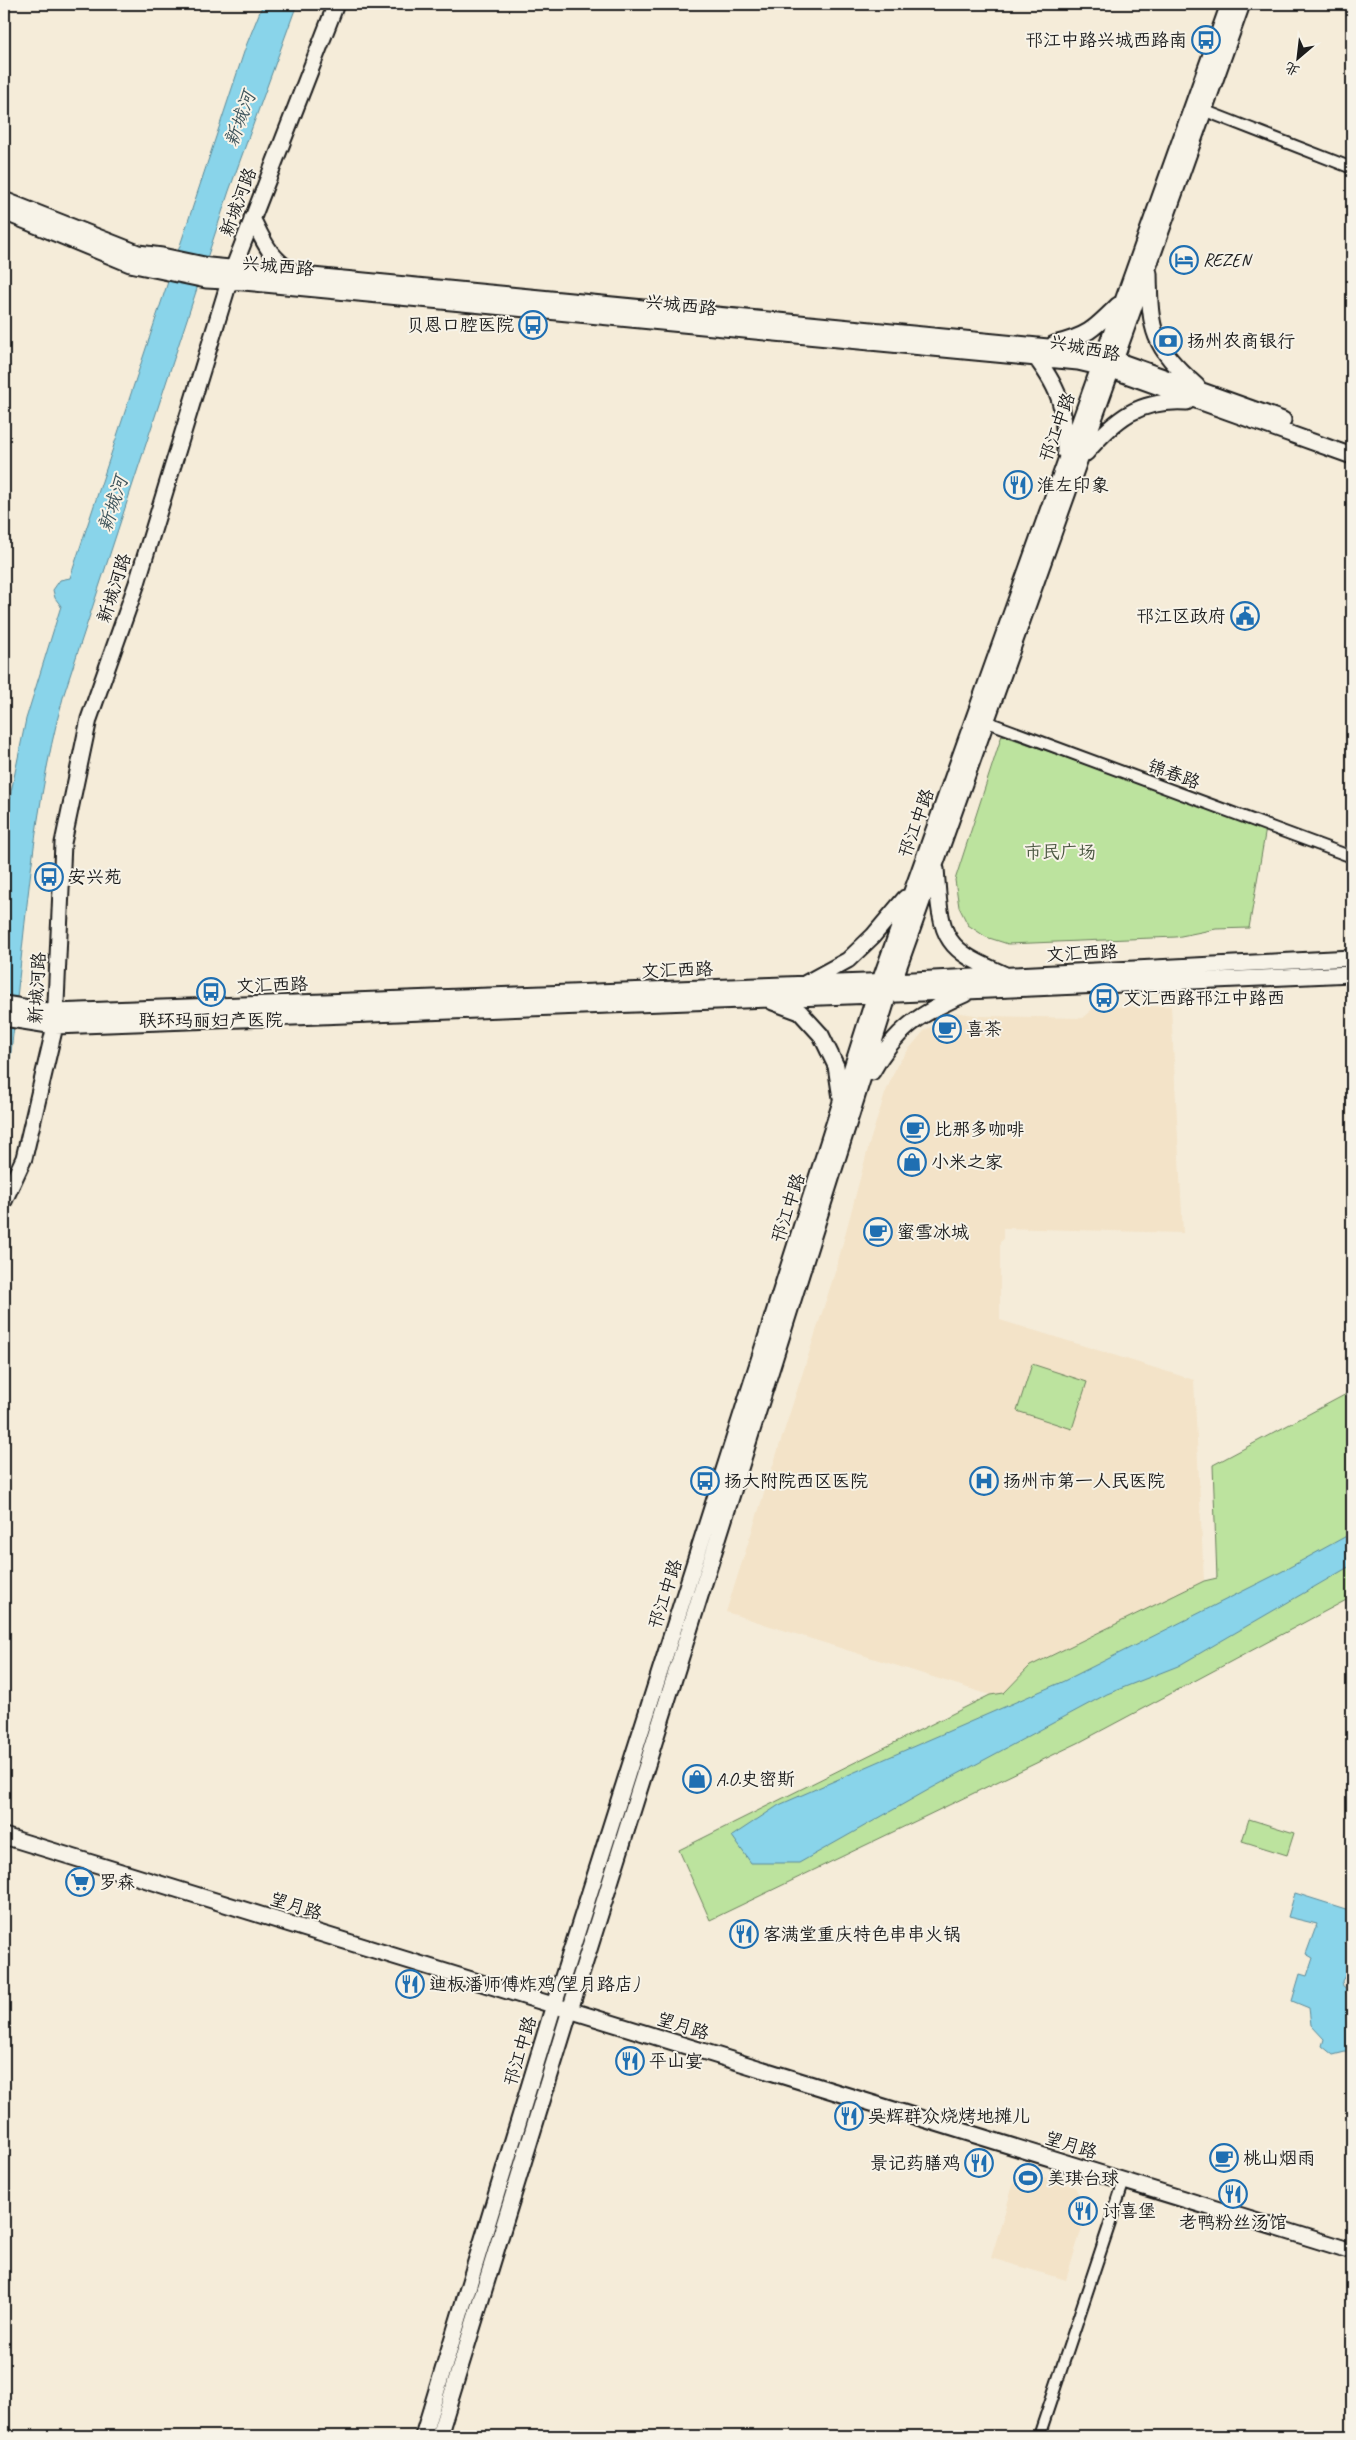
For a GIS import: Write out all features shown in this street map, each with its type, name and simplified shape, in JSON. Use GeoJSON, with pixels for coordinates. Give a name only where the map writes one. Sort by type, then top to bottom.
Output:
{"type":"FeatureCollection","features":[{"type":"Feature","properties":{"kind":"main road","name":"新城河路"},"geometry":{"type":"LineString","coordinates":[[4,1201],[24,1158],[54,1019],[63,843],[89,719],[137,582],[232,275],[252,218],[336,4]]}},
{"type":"Feature","properties":{"kind":"main road","name":"邗江中路"},"geometry":{"type":"LineString","coordinates":[[1107,363],[1121,302],[1229,4]]}},
{"type":"Feature","properties":{"kind":"main road","name":"邗江中路"},"geometry":{"type":"LineString","coordinates":[[423,2436],[555,2001],[848,1102],[884,988],[912,889],[1107,363],[1148,263],[1242,4]]}},
{"type":"Feature","properties":{"kind":"main road","name":"兴城西路"},"geometry":{"type":"LineString","coordinates":[[4,200],[138,253],[169,264],[208,273],[1038,352]]}},
{"type":"Feature","properties":{"kind":"main road","name":"兴城西路"},"geometry":{"type":"LineString","coordinates":[[4,212],[115,259],[169,264]]}},
{"type":"Feature","properties":{"kind":"main road"},"geometry":{"type":"LineString","coordinates":[[252,218],[266,246],[279,264],[301,276]]}},
{"type":"Feature","properties":{"kind":"main road"},"geometry":{"type":"LineString","coordinates":[[1148,263],[1150,306],[1155,337],[1171,363],[1202,397]]}},
{"type":"Feature","properties":{"kind":"main road","name":"兴城西路"},"geometry":{"type":"LineString","coordinates":[[232,275],[301,276],[1038,352],[1107,363],[1202,397],[1352,456]]}},
{"type":"Feature","properties":{"kind":"main road"},"geometry":{"type":"LineString","coordinates":[[1072,461],[1062,406],[1053,382],[1038,352],[1091,332],[1121,302]]}},
{"type":"Feature","properties":{"kind":"main road"},"geometry":{"type":"LineString","coordinates":[[1072,461],[1108,427],[1136,410],[1166,401],[1202,397]]}},
{"type":"Feature","properties":{"kind":"main road","name":"兴城西路"},"geometry":{"type":"LineString","coordinates":[[1202,397],[1352,444]]}},
{"type":"Feature","properties":{"kind":"main road","name":"邗江中路"},"geometry":{"type":"LineString","coordinates":[[884,988],[935,864],[1072,461]]}},
{"type":"Feature","properties":{"kind":"main road"},"geometry":{"type":"LineString","coordinates":[[935,864],[940,910],[950,940],[970,958],[1006,976]]}},
{"type":"Feature","properties":{"kind":"main road"},"geometry":{"type":"LineString","coordinates":[[803,984],[848,960],[873,936],[912,889]]}},
{"type":"Feature","properties":{"kind":"main road","name":"文汇西路"},"geometry":{"type":"LineString","coordinates":[[4,1004],[23,1014],[54,1019],[767,999],[1006,976],[1352,958]]}},
{"type":"Feature","properties":{"kind":"main road","name":"文汇西路"},"geometry":{"type":"LineString","coordinates":[[54,1019],[803,984],[974,990],[1352,974]]}},
{"type":"Feature","properties":{"kind":"main road"},"geometry":{"type":"LineString","coordinates":[[848,1102],[883,1051],[904,1026],[933,1008],[974,990]]}},
{"type":"Feature","properties":{"kind":"main road"},"geometry":{"type":"LineString","coordinates":[[767,999],[800,1012],[821,1035],[836,1066],[848,1102]]}},
{"type":"Feature","properties":{"kind":"main road","name":"文汇西路"},"geometry":{"type":"LineString","coordinates":[[4,1018],[23,1014]]}},
{"type":"Feature","properties":{"kind":"main road","name":"邗江中路"},"geometry":{"type":"LineString","coordinates":[[440,2436],[848,1102]]}},
{"type":"Feature","properties":{"kind":"main road","name":"望月路"},"geometry":{"type":"LineString","coordinates":[[4,1826],[555,2001]]}},
{"type":"Feature","properties":{"kind":"main road","name":"望月路"},"geometry":{"type":"LineString","coordinates":[[4,1836],[1352,2240]]}},
{"type":"Feature","properties":{"kind":"main road","name":"望月路"},"geometry":{"type":"LineString","coordinates":[[572,2006],[1124,2181],[1352,2251]]}},
{"type":"Feature","properties":{"kind":"street"},"geometry":{"type":"LineString","coordinates":[[1203,110],[1352,168]]}},
{"type":"Feature","properties":{"kind":"street","name":"锦春路"},"geometry":{"type":"LineString","coordinates":[[985,721],[1352,857]]}},
{"type":"Feature","properties":{"kind":"street"},"geometry":{"type":"LineString","coordinates":[[1039,2436],[1124,2181]]}},
{"type":"Feature","properties":{"kind":"shaded area","name":"扬州市第一人民医院"},"geometry":{"type":"Polygon","coordinates":[[[1171,1006],[1183,1233],[1003,1228],[1003,1240],[1000,1242],[1000,1320],[1194,1380],[1204,1581],[1030,1666],[1004,1693],[990,1695],[726,1612],[836,1269],[870,1141],[885,1094],[897,1065],[924,1031],[955,1012],[981,1016],[1082,1018],[1095,1007],[1171,1006]]]}},
{"type":"Feature","properties":{"kind":"shaded area"},"geometry":{"type":"Polygon","coordinates":[[[1018,2169],[1075,2187],[1087,2211],[1066,2280],[991,2258],[1018,2169]]]}},
{"type":"Feature","properties":{"kind":"green space","name":"市民广场"},"geometry":{"type":"Polygon","coordinates":[[[1002,735],[1266,828],[1249,928],[1216,929],[1176,937],[1008,944],[986,937],[968,925],[959,907],[955,880],[1002,735]]]}},
{"type":"Feature","properties":{"kind":"green space"},"geometry":{"type":"Polygon","coordinates":[[[1032,1364],[1087,1382],[1072,1429],[1017,1411],[1032,1364]]]}},
{"type":"Feature","properties":{"kind":"green space"},"geometry":{"type":"Polygon","coordinates":[[[1352,1391],[1352,1597],[1080,1742],[710,1920],[679,1850],[990,1695],[1004,1693],[1030,1666],[1204,1581],[1217,1578],[1213,1465],[1352,1391]]]}},
{"type":"Feature","properties":{"kind":"green space"},"geometry":{"type":"Polygon","coordinates":[[[1249,1819],[1294,1833],[1287,1855],[1242,1841],[1249,1819]]]}},
{"type":"Feature","properties":{"kind":"water","name":"新城河"},"geometry":{"type":"Polygon","coordinates":[[[263,4],[297,4],[229,191],[64,694],[52,745],[34,847],[4,1105],[4,887],[11,792],[26,719],[61,606],[55,598],[53,590],[60,580],[70,578],[246,46],[263,4]]]}},
{"type":"Feature","properties":{"kind":"water"},"geometry":{"type":"Polygon","coordinates":[[[1352,1533],[1352,1565],[1178,1666],[1107,1694],[930,1789],[799,1863],[751,1863],[732,1836],[779,1805],[1064,1681],[1281,1572],[1352,1533]]]}},
{"type":"Feature","properties":{"kind":"water"},"geometry":{"type":"Polygon","coordinates":[[[1295,1893],[1352,1911],[1352,1935],[1348,1934],[1345,1943],[1352,1947],[1352,1974],[1346,1974],[1342,1981],[1343,1987],[1346,1989],[1352,2033],[1349,2051],[1333,2055],[1322,2046],[1324,2039],[1311,2025],[1309,2008],[1292,2001],[1300,1974],[1307,1976],[1313,1958],[1306,1954],[1317,1924],[1288,1917],[1295,1893]]]}},
{"type":"Feature","properties":{"kind":"place","name":"邗江中路兴城西路南"},"geometry":{"type":"Point","coordinates":[1206,40]}},
{"type":"Feature","properties":{"kind":"place","name":"REZEN"},"geometry":{"type":"Point","coordinates":[1184,260]}},
{"type":"Feature","properties":{"kind":"place","name":"贝恩口腔医院"},"geometry":{"type":"Point","coordinates":[533,325]}},
{"type":"Feature","properties":{"kind":"place","name":"扬州农商银行"},"geometry":{"type":"Point","coordinates":[1168,341]}},
{"type":"Feature","properties":{"kind":"place","name":"淮左印象"},"geometry":{"type":"Point","coordinates":[1018,485]}},
{"type":"Feature","properties":{"kind":"place","name":"邗江区政府"},"geometry":{"type":"Point","coordinates":[1245,616]}},
{"type":"Feature","properties":{"kind":"place","name":"安兴苑"},"geometry":{"type":"Point","coordinates":[49,877]}},
{"type":"Feature","properties":{"kind":"place","name":"联环玛丽妇产医院"},"geometry":{"type":"Point","coordinates":[211,992]}},
{"type":"Feature","properties":{"kind":"place","name":"文汇西路邗江中路西"},"geometry":{"type":"Point","coordinates":[1104,998]}},
{"type":"Feature","properties":{"kind":"place","name":"喜茶"},"geometry":{"type":"Point","coordinates":[947,1029]}},
{"type":"Feature","properties":{"kind":"place","name":"比那多咖啡"},"geometry":{"type":"Point","coordinates":[915,1129]}},
{"type":"Feature","properties":{"kind":"place","name":"小米之家"},"geometry":{"type":"Point","coordinates":[912,1162]}},
{"type":"Feature","properties":{"kind":"place","name":"蜜雪冰城"},"geometry":{"type":"Point","coordinates":[878,1232]}},
{"type":"Feature","properties":{"kind":"place","name":"扬大附院西区医院"},"geometry":{"type":"Point","coordinates":[705,1481]}},
{"type":"Feature","properties":{"kind":"place","name":"扬州市第一人民医院"},"geometry":{"type":"Point","coordinates":[984,1481]}},
{"type":"Feature","properties":{"kind":"place","name":"A.O.史密斯"},"geometry":{"type":"Point","coordinates":[697,1779]}},
{"type":"Feature","properties":{"kind":"place","name":"罗森"},"geometry":{"type":"Point","coordinates":[80,1882]}},
{"type":"Feature","properties":{"kind":"place","name":"客满堂重庆特色串串火锅"},"geometry":{"type":"Point","coordinates":[744,1934]}},
{"type":"Feature","properties":{"kind":"place","name":"迪板潘师傅炸鸡(望月路店)"},"geometry":{"type":"Point","coordinates":[410,1984]}},
{"type":"Feature","properties":{"kind":"place","name":"平山宴"},"geometry":{"type":"Point","coordinates":[630,2061]}},
{"type":"Feature","properties":{"kind":"place","name":"吴辉群众烧烤地摊儿"},"geometry":{"type":"Point","coordinates":[849,2116]}},
{"type":"Feature","properties":{"kind":"place","name":"桃山烟雨"},"geometry":{"type":"Point","coordinates":[1224,2158]}},
{"type":"Feature","properties":{"kind":"place","name":"景记药膳鸡"},"geometry":{"type":"Point","coordinates":[979,2163]}},
{"type":"Feature","properties":{"kind":"place","name":"美琪台球"},"geometry":{"type":"Point","coordinates":[1028,2178]}},
{"type":"Feature","properties":{"kind":"place","name":"老鸭粉丝汤馆"},"geometry":{"type":"Point","coordinates":[1233,2194]}},
{"type":"Feature","properties":{"kind":"place","name":"讨喜堡"},"geometry":{"type":"Point","coordinates":[1083,2211]}}]}
